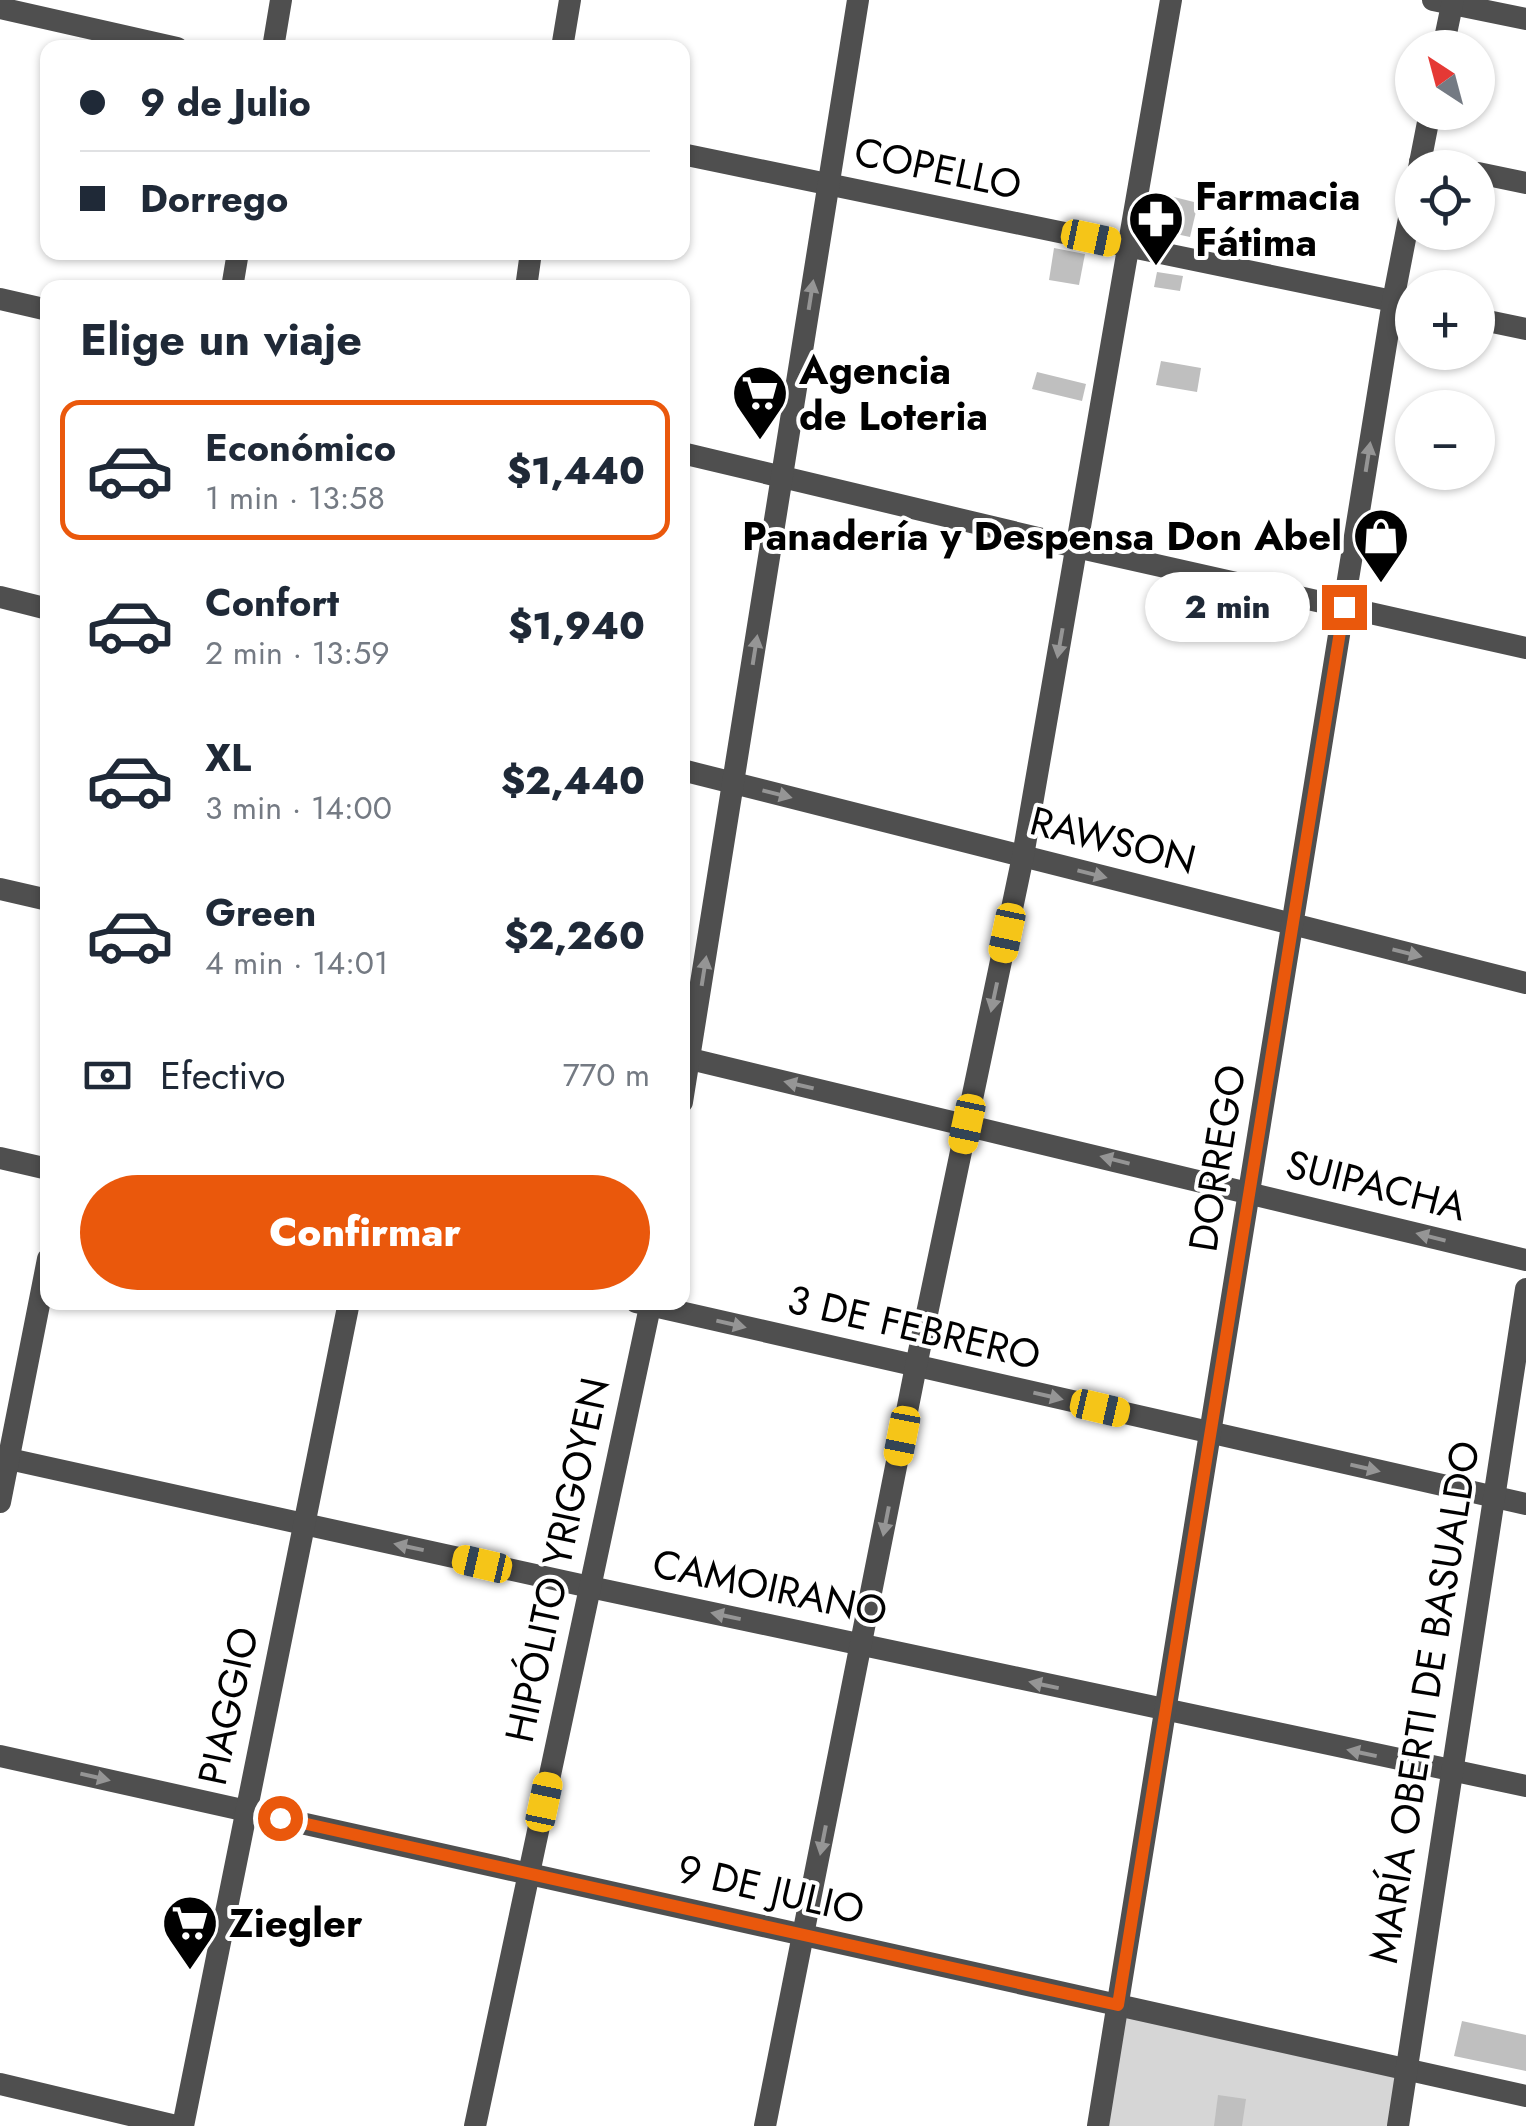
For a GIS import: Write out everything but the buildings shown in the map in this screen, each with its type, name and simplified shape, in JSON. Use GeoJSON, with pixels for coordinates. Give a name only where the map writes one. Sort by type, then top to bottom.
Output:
{"type":"FeatureCollection","features":[{"type":"Feature","properties":{"kind":"street"},"geometry":{"type":"LineString","coordinates":[[274,40],[281,0]]}},
{"type":"Feature","properties":{"kind":"street"},"geometry":{"type":"LineString","coordinates":[[563,40],[570,0]]}},
{"type":"Feature","properties":{"kind":"street"},"geometry":{"type":"LineString","coordinates":[[690,1035],[734,783],[858,0]]}},
{"type":"Feature","properties":{"kind":"street"},"geometry":{"type":"LineString","coordinates":[[765,2126],[916,1366],[1023,856],[1170,0]]}},
{"type":"Feature","properties":{"kind":"street"},"geometry":{"type":"LineString","coordinates":[[1444,30],[1446,1],[1526,19]]}},
{"type":"Feature","properties":{"kind":"street"},"geometry":{"type":"LineString","coordinates":[[0,8],[142,40]]}},
{"type":"Feature","properties":{"kind":"street","name":"COPELLO"},"geometry":{"type":"LineString","coordinates":[[690,156],[1395,301]]}},
{"type":"Feature","properties":{"kind":"street"},"geometry":{"type":"LineString","coordinates":[[1495,177],[1526,183]]}},
{"type":"Feature","properties":{"kind":"street"},"geometry":{"type":"LineString","coordinates":[[0,300],[40,308]]}},
{"type":"Feature","properties":{"kind":"street"},"geometry":{"type":"LineString","coordinates":[[1495,323],[1526,330]]}},
{"type":"Feature","properties":{"kind":"street","name":"DORREGO"},"geometry":{"type":"LineString","coordinates":[[1098,2126],[1344,607],[1395,344]]}},
{"type":"Feature","properties":{"kind":"street"},"geometry":{"type":"LineString","coordinates":[[690,455],[1526,648]]}},
{"type":"Feature","properties":{"kind":"street"},"geometry":{"type":"LineString","coordinates":[[0,598],[40,608]]}},
{"type":"Feature","properties":{"kind":"street","name":"RAWSON"},"geometry":{"type":"LineString","coordinates":[[690,772],[1526,984]]}},
{"type":"Feature","properties":{"kind":"street"},"geometry":{"type":"LineString","coordinates":[[0,889],[40,898]]}},
{"type":"Feature","properties":{"kind":"street","name":"SUIPACHA"},"geometry":{"type":"LineString","coordinates":[[690,1059],[1526,1260]]}},
{"type":"Feature","properties":{"kind":"street"},"geometry":{"type":"LineString","coordinates":[[0,1158],[40,1167]]}},
{"type":"Feature","properties":{"kind":"street","name":"MARÍA OBERTI DE BASUALDO"},"geometry":{"type":"LineString","coordinates":[[1398,2126],[1526,1289]]}},
{"type":"Feature","properties":{"kind":"street"},"geometry":{"type":"LineString","coordinates":[[0,1502],[4,1458],[40,1294]]}},
{"type":"Feature","properties":{"kind":"street","name":"PIAGGIO"},"geometry":{"type":"LineString","coordinates":[[179,2126],[347,1310]]}},
{"type":"Feature","properties":{"kind":"street","name":"HIPÓLITO YRIGOYEN"},"geometry":{"type":"LineString","coordinates":[[474,2126],[590,1587],[645,1310]]}},
{"type":"Feature","properties":{"kind":"street","name":"3 DE FEBRERO"},"geometry":{"type":"LineString","coordinates":[[672,1310],[1526,1504]]}},
{"type":"Feature","properties":{"kind":"street","name":"CAMOIRANO"},"geometry":{"type":"LineString","coordinates":[[4,1458],[862,1646],[1526,1786]]}},
{"type":"Feature","properties":{"kind":"street","name":"9 DE JULIO"},"geometry":{"type":"LineString","coordinates":[[0,1756],[1526,2096]]}},
{"type":"Feature","properties":{"kind":"street"},"geometry":{"type":"LineString","coordinates":[[0,2084],[179,2126]]}},
{"type":"Feature","properties":{"kind":"shaded area"},"geometry":{"type":"Polygon","coordinates":[[[1118,2005],[1406,2069],[1398,2126],[1098,2126],[1118,2005]]]}},
{"type":"Feature","properties":{"kind":"place","name":"Farmacia Fátima"},"geometry":{"type":"Point","coordinates":[1156,268]}},
{"type":"Feature","properties":{"kind":"place","name":"Agencia de Loteria"},"geometry":{"type":"Point","coordinates":[760,442]}},
{"type":"Feature","properties":{"kind":"place","name":"Panadería y Despensa Don Abel"},"geometry":{"type":"Point","coordinates":[1381,585]}},
{"type":"Feature","properties":{"kind":"place","name":"Ziegler"},"geometry":{"type":"Point","coordinates":[190,1972]}},
{"type":"Feature","properties":{"kind":"route"},"geometry":{"type":"LineString","coordinates":[[280,1818],[1118,2005],[1344,607]]}}]}
